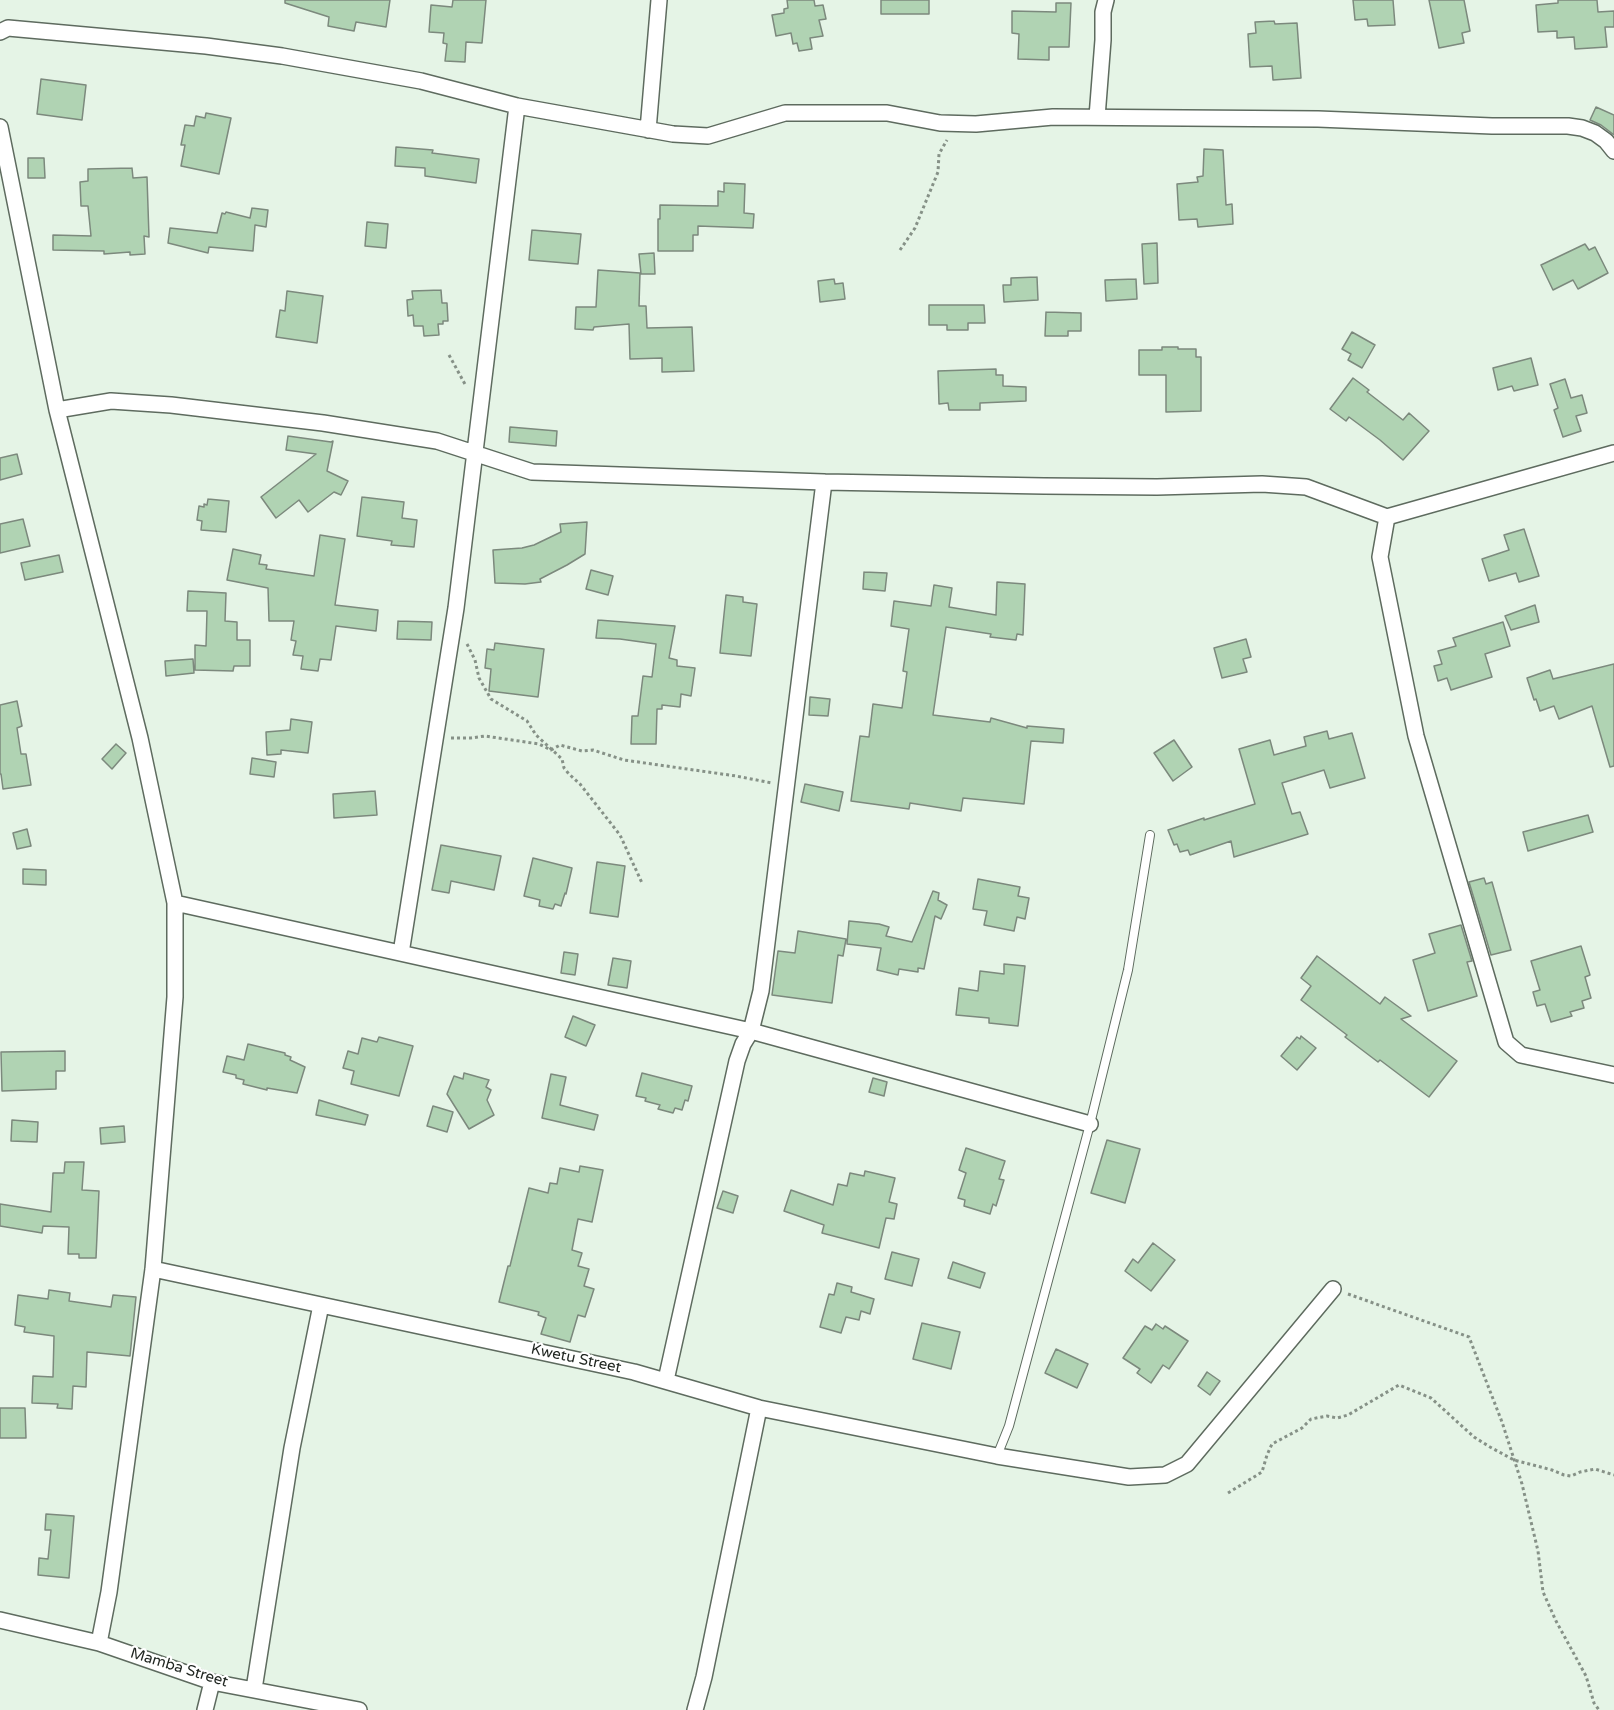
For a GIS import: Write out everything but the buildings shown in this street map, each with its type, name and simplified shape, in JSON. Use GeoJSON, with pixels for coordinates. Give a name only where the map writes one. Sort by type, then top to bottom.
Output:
{"type":"FeatureCollection","features":[{"type":"Feature","properties":{"kind":"street"},"geometry":{"type":"LineString","coordinates":[[648,130],[659,0]]}},
{"type":"Feature","properties":{"kind":"street"},"geometry":{"type":"LineString","coordinates":[[1097,117],[1103,12],[1106,0]]}},
{"type":"Feature","properties":{"kind":"street"},"geometry":{"type":"LineString","coordinates":[[0,32],[8,28],[206,46],[282,56],[421,81],[517,106],[673,134],[708,136],[785,113],[886,113],[957,124],[1053,117],[1318,119],[1492,126],[1568,126],[1595,133],[1606,141],[1614,152]]}},
{"type":"Feature","properties":{"kind":"street"},"geometry":{"type":"LineString","coordinates":[[401,953],[456,608],[517,106]]}},
{"type":"Feature","properties":{"kind":"street"},"geometry":{"type":"LineString","coordinates":[[0,127],[57,410],[140,738],[175,903],[175,997],[153,1269],[109,1592],[99,1643]]}},
{"type":"Feature","properties":{"kind":"street"},"geometry":{"type":"LineString","coordinates":[[57,410],[111,401],[171,405],[323,423],[437,441],[532,472],[824,482],[1157,488],[1262,484],[1306,487],[1387,517],[1614,453]]}},
{"type":"Feature","properties":{"kind":"street"},"geometry":{"type":"LineString","coordinates":[[666,1380],[737,1061],[751,1031],[761,991],[824,482]]}},
{"type":"Feature","properties":{"kind":"street"},"geometry":{"type":"LineString","coordinates":[[1387,517],[1380,557],[1416,736],[1506,1042],[1521,1055],[1614,1075]]}},
{"type":"Feature","properties":{"kind":"street"},"geometry":{"type":"LineString","coordinates":[[175,903],[751,1031],[1090,1124]]}},
{"type":"Feature","properties":{"kind":"street","name":"Kwetu Street"},"geometry":{"type":"LineString","coordinates":[[153,1269],[634,1372],[759,1408],[997,1456],[1129,1477],[1165,1475],[1187,1464],[1333,1289]]}},
{"type":"Feature","properties":{"kind":"street"},"geometry":{"type":"LineString","coordinates":[[254,1689],[292,1449],[321,1305]]}},
{"type":"Feature","properties":{"kind":"street"},"geometry":{"type":"LineString","coordinates":[[695,1710],[704,1677],[759,1408]]}},
{"type":"Feature","properties":{"kind":"street","name":"Mamba Street"},"geometry":{"type":"LineString","coordinates":[[0,1620],[99,1643],[212,1682],[359,1710]]}},
{"type":"Feature","properties":{"kind":"street"},"geometry":{"type":"LineString","coordinates":[[206,1710],[212,1682]]}},
{"type":"Feature","properties":{"kind":"lane"},"geometry":{"type":"LineString","coordinates":[[997,1456],[1009,1426],[1090,1124],[1128,970],[1150,835]]}},
{"type":"Feature","properties":{"kind":"path"},"geometry":{"type":"LineString","coordinates":[[900,250],[915,228],[938,172],[939,153],[957,124]]}},
{"type":"Feature","properties":{"kind":"path"},"geometry":{"type":"LineString","coordinates":[[466,641],[475,660],[479,678],[491,699],[527,721],[536,735],[562,759],[564,768],[580,784],[620,835],[642,883]]}},
{"type":"Feature","properties":{"kind":"path"},"geometry":{"type":"LineString","coordinates":[[437,729],[449,738],[485,736],[538,744],[552,750]]}},
{"type":"Feature","properties":{"kind":"path"},"geometry":{"type":"LineString","coordinates":[[552,750],[560,744],[582,752],[593,750],[624,760],[726,774],[786,786]]}},
{"type":"Feature","properties":{"kind":"path"},"geometry":{"type":"LineString","coordinates":[[1333,1289],[1469,1337],[1502,1422],[1522,1484],[1538,1551],[1543,1592],[1586,1676],[1594,1703],[1599,1710]]}},
{"type":"Feature","properties":{"kind":"path"},"geometry":{"type":"LineString","coordinates":[[1228,1493],[1262,1472],[1272,1444],[1302,1428],[1311,1419],[1327,1416],[1337,1418],[1348,1414],[1399,1384],[1431,1398],[1474,1437],[1514,1460],[1564,1475],[1571,1476],[1595,1469],[1614,1475]]}}]}
